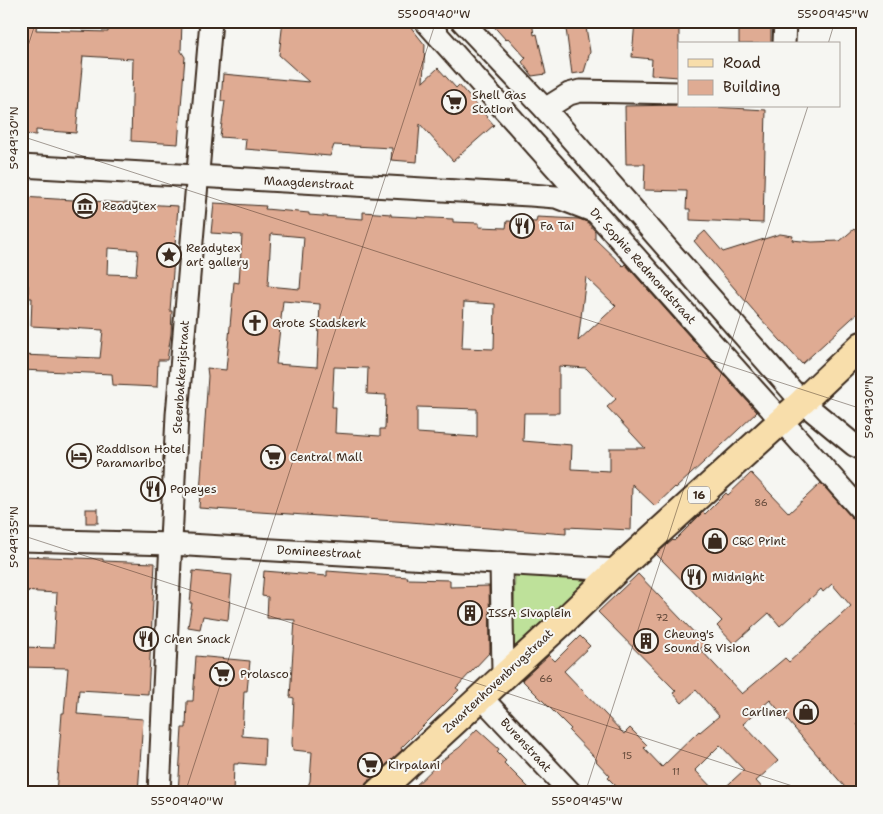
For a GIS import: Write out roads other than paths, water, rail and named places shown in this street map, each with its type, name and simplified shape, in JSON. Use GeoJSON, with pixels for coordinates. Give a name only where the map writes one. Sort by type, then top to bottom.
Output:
{"type":"FeatureCollection","features":[{"type":"Feature","properties":{"kind":"main road","name":"Zwartenhovenbrugstraat"},"geometry":{"type":"LineString","coordinates":[[377,793],[862,345]]}},
{"type":"Feature","properties":{"kind":"street","name":"Steenbakkerijstraat"},"geometry":{"type":"LineString","coordinates":[[160,793],[178,415],[211,21]]}},
{"type":"Feature","properties":{"kind":"street","name":"Dr. Sophie Redmondstraat"},"geometry":{"type":"LineString","coordinates":[[425,21],[862,510]]}},
{"type":"Feature","properties":{"kind":"street"},"geometry":{"type":"LineString","coordinates":[[462,21],[586,156],[802,402],[854,445],[862,449]]}},
{"type":"Feature","properties":{"kind":"street"},"geometry":{"type":"LineString","coordinates":[[784,42],[785,21]]}},
{"type":"Feature","properties":{"kind":"street"},"geometry":{"type":"LineString","coordinates":[[544,109],[568,94],[580,92],[678,93]]}},
{"type":"Feature","properties":{"kind":"street"},"geometry":{"type":"LineString","coordinates":[[530,194],[546,187],[586,156]]}},
{"type":"Feature","properties":{"kind":"street","name":"Maagdenstraat"},"geometry":{"type":"LineString","coordinates":[[21,166],[556,196],[575,202],[593,211]]}},
{"type":"Feature","properties":{"kind":"street","name":"Domineestraat"},"geometry":{"type":"LineString","coordinates":[[21,540],[171,544],[617,570]]}},
{"type":"Feature","properties":{"kind":"street"},"geometry":{"type":"LineString","coordinates":[[501,563],[503,672],[505,674]]}},
{"type":"Feature","properties":{"kind":"street","name":"Burenstraat"},"geometry":{"type":"LineString","coordinates":[[482,696],[571,793]]}},
{"type":"Feature","properties":{"kind":"place","name":"Shell Gas Station"},"geometry":{"type":"Point","coordinates":[454,102]}},
{"type":"Feature","properties":{"kind":"place","name":"Readytex"},"geometry":{"type":"Point","coordinates":[85,206]}},
{"type":"Feature","properties":{"kind":"place","name":"Fa Tai"},"geometry":{"type":"Point","coordinates":[522,226]}},
{"type":"Feature","properties":{"kind":"place","name":"Readytex art gallery"},"geometry":{"type":"Point","coordinates":[169,255]}},
{"type":"Feature","properties":{"kind":"place","name":"Grote Stadskerk"},"geometry":{"type":"Point","coordinates":[255,323]}},
{"type":"Feature","properties":{"kind":"place","name":"Raddison Hotel Paramaribo"},"geometry":{"type":"Point","coordinates":[79,456]}},
{"type":"Feature","properties":{"kind":"place","name":"Central Mall"},"geometry":{"type":"Point","coordinates":[273,457]}},
{"type":"Feature","properties":{"kind":"place","name":"Popeyes"},"geometry":{"type":"Point","coordinates":[153,489]}},
{"type":"Feature","properties":{"kind":"place","name":"C&C Print"},"geometry":{"type":"Point","coordinates":[715,541]}},
{"type":"Feature","properties":{"kind":"place","name":"Midnight"},"geometry":{"type":"Point","coordinates":[694,577]}},
{"type":"Feature","properties":{"kind":"place","name":"ISSA Sivaplein"},"geometry":{"type":"Point","coordinates":[470,613]}},
{"type":"Feature","properties":{"kind":"place","name":"Chen Snack"},"geometry":{"type":"Point","coordinates":[146,639]}},
{"type":"Feature","properties":{"kind":"place","name":"Cheung's Sound & Vision"},"geometry":{"type":"Point","coordinates":[646,641]}},
{"type":"Feature","properties":{"kind":"place","name":"Prolasco"},"geometry":{"type":"Point","coordinates":[222,674]}},
{"type":"Feature","properties":{"kind":"place","name":"Carliner"},"geometry":{"type":"Point","coordinates":[806,712]}},
{"type":"Feature","properties":{"kind":"place","name":"Kirpalani"},"geometry":{"type":"Point","coordinates":[370,765]}}]}
